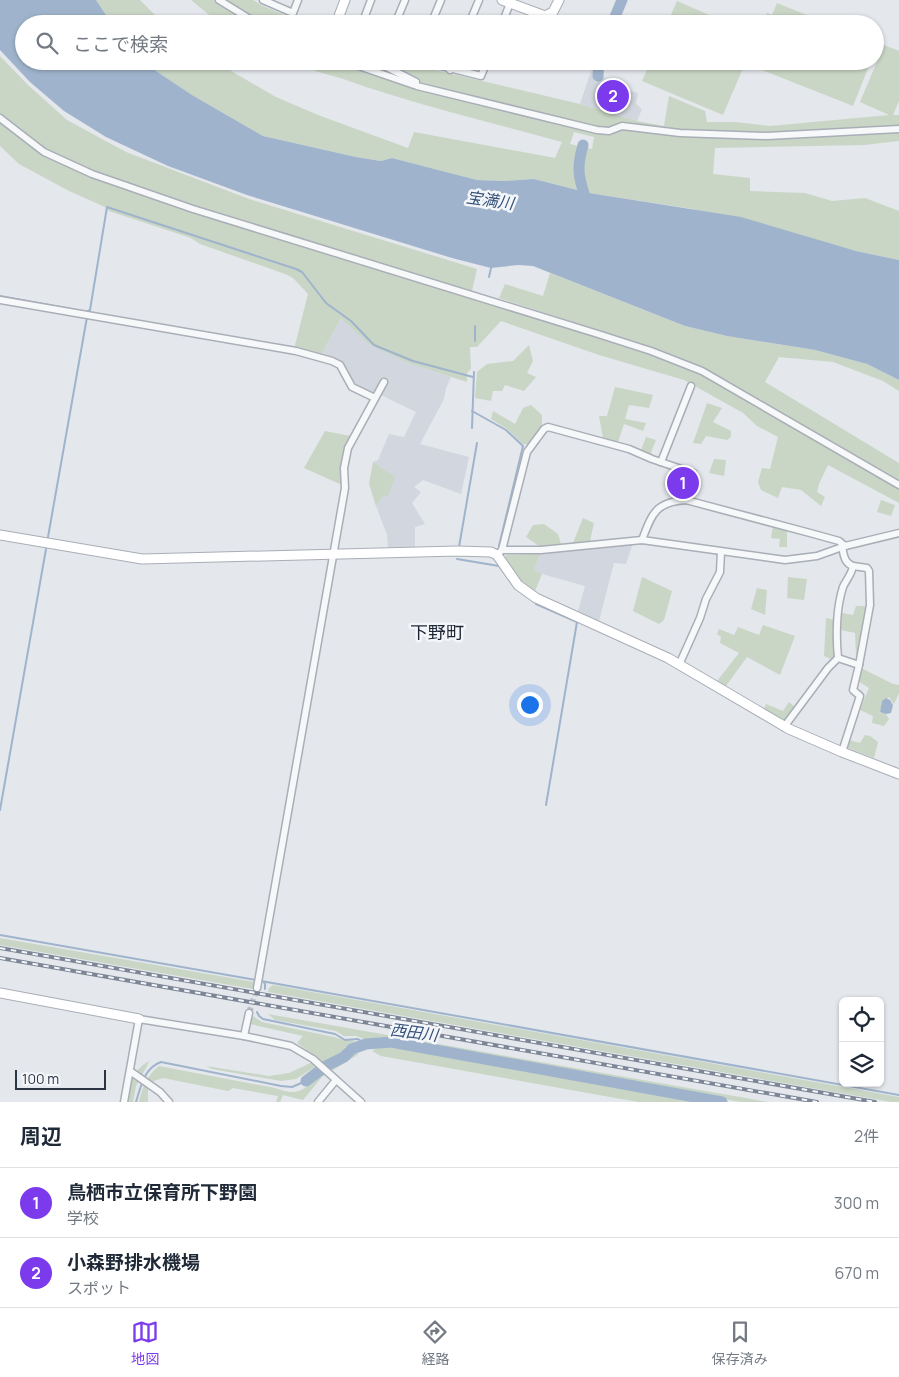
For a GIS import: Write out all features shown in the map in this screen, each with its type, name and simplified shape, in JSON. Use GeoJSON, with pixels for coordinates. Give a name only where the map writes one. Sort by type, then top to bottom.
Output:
{"type":"FeatureCollection","features":[{"type":"Feature","properties":{"kind":"street"},"geometry":{"type":"LineString","coordinates":[[219,0],[243,15]]}},
{"type":"Feature","properties":{"kind":"street"},"geometry":{"type":"LineString","coordinates":[[263,0],[292,13],[298,0]]}},
{"type":"Feature","properties":{"kind":"street"},"geometry":{"type":"LineString","coordinates":[[339,15],[345,0]]}},
{"type":"Feature","properties":{"kind":"street"},"geometry":{"type":"LineString","coordinates":[[365,15],[371,0]]}},
{"type":"Feature","properties":{"kind":"street"},"geometry":{"type":"LineString","coordinates":[[399,15],[405,0]]}},
{"type":"Feature","properties":{"kind":"street"},"geometry":{"type":"LineString","coordinates":[[435,15],[441,0]]}},
{"type":"Feature","properties":{"kind":"street"},"geometry":{"type":"LineString","coordinates":[[473,15],[479,0]]}},
{"type":"Feature","properties":{"kind":"street"},"geometry":{"type":"LineString","coordinates":[[547,15],[553,12],[559,0]]}},
{"type":"Feature","properties":{"kind":"street"},"geometry":{"type":"LineString","coordinates":[[504,15],[506,2],[542,15]]}},
{"type":"Feature","properties":{"kind":"street"},"geometry":{"type":"LineString","coordinates":[[370,70],[417,86],[548,119],[609,132],[622,126],[680,133],[767,136],[899,129]]}},
{"type":"Feature","properties":{"kind":"street"},"geometry":{"type":"LineString","coordinates":[[393,70],[414,80],[417,86]]}},
{"type":"Feature","properties":{"kind":"street"},"geometry":{"type":"LineString","coordinates":[[450,70],[481,76],[483,70]]}},
{"type":"Feature","properties":{"kind":"street"},"geometry":{"type":"LineString","coordinates":[[0,118],[44,152],[92,174],[193,209],[598,334],[695,368],[899,485]]}},
{"type":"Feature","properties":{"kind":"street"},"geometry":{"type":"LineString","coordinates":[[0,300],[319,357],[340,365],[352,387],[374,398]]}},
{"type":"Feature","properties":{"kind":"street"},"geometry":{"type":"LineString","coordinates":[[258,986],[334,555],[345,488],[344,468],[348,448],[384,382]]}},
{"type":"Feature","properties":{"kind":"street"},"geometry":{"type":"LineString","coordinates":[[661,462],[691,386]]}},
{"type":"Feature","properties":{"kind":"street"},"geometry":{"type":"LineString","coordinates":[[686,500],[694,475],[629,449],[548,427],[544,429],[527,452],[499,553],[518,585],[536,598],[668,658],[784,727],[899,774]]}},
{"type":"Feature","properties":{"kind":"street"},"geometry":{"type":"LineString","coordinates":[[642,540],[651,515],[663,505],[686,500],[839,541],[843,546],[845,560],[848,564],[867,568],[869,571],[871,595],[866,633],[853,690],[860,696],[842,752]]}},
{"type":"Feature","properties":{"kind":"street"},"geometry":{"type":"LineString","coordinates":[[0,535],[142,559],[457,551],[499,553],[642,540],[785,560],[817,556],[843,546],[899,533]]}},
{"type":"Feature","properties":{"kind":"street"},"geometry":{"type":"LineString","coordinates":[[679,665],[700,618],[706,599],[720,572],[721,552]]}},
{"type":"Feature","properties":{"kind":"street"},"geometry":{"type":"LineString","coordinates":[[784,727],[828,668],[838,658],[838,611],[844,586],[853,566]]}},
{"type":"Feature","properties":{"kind":"street"},"geometry":{"type":"LineString","coordinates":[[838,658],[859,665]]}},
{"type":"Feature","properties":{"kind":"street"},"geometry":{"type":"LineString","coordinates":[[0,993],[291,1046],[313,1059],[361,1102]]}},
{"type":"Feature","properties":{"kind":"street"},"geometry":{"type":"LineString","coordinates":[[244,1036],[248,1013]]}},
{"type":"Feature","properties":{"kind":"street"},"geometry":{"type":"LineString","coordinates":[[124,1102],[132,1072],[139,1019]]}},
{"type":"Feature","properties":{"kind":"street"},"geometry":{"type":"LineString","coordinates":[[132,1072],[160,1092],[169,1102]]}},
{"type":"Feature","properties":{"kind":"street"},"geometry":{"type":"LineString","coordinates":[[318,1102],[336,1080]]}},
{"type":"Feature","properties":{"kind":"shaded area"},"geometry":{"type":"Polygon","coordinates":[[[591,71],[603,75],[606,84],[638,93],[636,104],[642,109],[637,121],[580,104],[591,71]]]}},
{"type":"Feature","properties":{"kind":"shaded area"},"geometry":{"type":"Polygon","coordinates":[[[341,318],[370,344],[408,363],[451,377],[444,399],[420,444],[469,457],[461,494],[423,480],[414,487],[421,492],[412,503],[425,524],[415,527],[415,548],[388,548],[387,535],[376,506],[395,477],[373,462],[378,460],[389,434],[404,437],[416,412],[381,395],[377,397],[352,386],[342,364],[321,355],[341,318]]]}},
{"type":"Feature","properties":{"kind":"shaded area"},"geometry":{"type":"Polygon","coordinates":[[[633,543],[626,564],[614,563],[599,621],[578,611],[585,586],[534,570],[540,554],[633,543]]]}},
{"type":"Feature","properties":{"kind":"green space"},"geometry":{"type":"Polygon","coordinates":[[[96,0],[140,0],[155,15],[106,15],[96,0]]]}},
{"type":"Feature","properties":{"kind":"green space"},"geometry":{"type":"Polygon","coordinates":[[[191,0],[253,0],[284,15],[210,15],[191,0]]]}},
{"type":"Feature","properties":{"kind":"green space"},"geometry":{"type":"Polygon","coordinates":[[[677,1],[709,15],[671,15],[677,1]]]}},
{"type":"Feature","properties":{"kind":"green space"},"geometry":{"type":"Polygon","coordinates":[[[777,3],[807,15],[772,15],[777,3]]]}},
{"type":"Feature","properties":{"kind":"green space"},"geometry":{"type":"Polygon","coordinates":[[[884,45],[899,51],[899,101],[893,115],[899,115],[899,141],[864,145],[715,148],[713,174],[750,178],[750,191],[805,193],[832,201],[865,198],[899,211],[899,260],[856,251],[693,209],[589,193],[534,179],[477,180],[392,158],[381,161],[356,157],[263,136],[192,95],[154,70],[230,70],[276,97],[318,115],[408,148],[414,132],[555,158],[562,142],[454,113],[312,70],[435,70],[580,104],[637,121],[664,126],[669,96],[705,111],[707,122],[735,122],[770,126],[889,115],[860,102],[873,70],[884,70],[884,45]],[[574,132],[570,144],[592,149],[594,137],[574,132]]]}},
{"type":"Feature","properties":{"kind":"green space"},"geometry":{"type":"Polygon","coordinates":[[[0,56],[28,85],[67,120],[126,152],[249,199],[477,269],[472,291],[464,288],[462,294],[650,355],[701,374],[899,489],[899,503],[828,465],[817,492],[825,497],[821,506],[801,490],[782,487],[778,498],[761,490],[758,482],[762,468],[770,469],[778,437],[757,426],[743,413],[684,380],[599,355],[501,321],[477,347],[470,347],[471,369],[467,373],[467,382],[408,363],[369,344],[341,318],[321,355],[294,349],[308,294],[293,278],[200,244],[191,238],[109,211],[105,207],[69,191],[19,164],[0,146],[0,56]]]}},
{"type":"Feature","properties":{"kind":"green space"},"geometry":{"type":"Polygon","coordinates":[[[647,70],[742,70],[723,115],[642,81],[647,70]]]}},
{"type":"Feature","properties":{"kind":"green space"},"geometry":{"type":"Polygon","coordinates":[[[762,70],[867,70],[853,106],[762,70]]]}},
{"type":"Feature","properties":{"kind":"green space"},"geometry":{"type":"Polygon","coordinates":[[[550,273],[685,326],[727,336],[815,350],[867,364],[899,380],[899,391],[883,381],[833,362],[779,357],[765,382],[899,463],[899,480],[702,367],[652,347],[499,298],[505,284],[543,296],[550,273]]]}},
{"type":"Feature","properties":{"kind":"green space"},"geometry":{"type":"Polygon","coordinates":[[[529,345],[533,361],[527,373],[536,377],[524,391],[505,385],[502,391],[493,391],[491,401],[475,398],[477,372],[487,364],[513,361],[529,345]]]}},
{"type":"Feature","properties":{"kind":"green space"},"geometry":{"type":"Polygon","coordinates":[[[615,387],[653,395],[649,408],[629,405],[625,419],[646,423],[643,431],[624,424],[618,442],[603,438],[599,416],[607,416],[615,387]]]}},
{"type":"Feature","properties":{"kind":"green space"},"geometry":{"type":"Polygon","coordinates":[[[707,403],[722,408],[713,422],[731,431],[731,437],[727,440],[706,436],[701,444],[693,443],[707,403]]]}},
{"type":"Feature","properties":{"kind":"green space"},"geometry":{"type":"Polygon","coordinates":[[[531,405],[542,415],[542,427],[528,444],[523,444],[507,429],[491,419],[493,411],[515,424],[523,408],[531,405]]]}},
{"type":"Feature","properties":{"kind":"green space"},"geometry":{"type":"Polygon","coordinates":[[[325,431],[351,436],[342,485],[304,468],[325,431]]]}},
{"type":"Feature","properties":{"kind":"green space"},"geometry":{"type":"Polygon","coordinates":[[[646,437],[656,440],[650,455],[641,450],[646,437]]]}},
{"type":"Feature","properties":{"kind":"green space"},"geometry":{"type":"Polygon","coordinates":[[[714,459],[726,460],[724,476],[709,473],[714,459]]]}},
{"type":"Feature","properties":{"kind":"green space"},"geometry":{"type":"Polygon","coordinates":[[[373,462],[395,477],[388,496],[383,496],[376,506],[369,484],[373,462]]]}},
{"type":"Feature","properties":{"kind":"green space"},"geometry":{"type":"Polygon","coordinates":[[[881,500],[895,505],[891,516],[877,512],[881,500]]]}},
{"type":"Feature","properties":{"kind":"green space"},"geometry":{"type":"Polygon","coordinates":[[[583,518],[594,523],[590,541],[573,543],[583,518]]]}},
{"type":"Feature","properties":{"kind":"green space"},"geometry":{"type":"Polygon","coordinates":[[[544,524],[558,534],[561,544],[539,546],[526,537],[533,525],[544,524]]]}},
{"type":"Feature","properties":{"kind":"green space"},"geometry":{"type":"Polygon","coordinates":[[[773,526],[787,529],[787,547],[779,547],[780,539],[771,538],[773,526]]]}},
{"type":"Feature","properties":{"kind":"green space"},"geometry":{"type":"Polygon","coordinates":[[[540,554],[534,570],[542,574],[535,591],[519,579],[505,557],[506,555],[540,554]]]}},
{"type":"Feature","properties":{"kind":"green space"},"geometry":{"type":"Polygon","coordinates":[[[642,577],[672,591],[664,620],[659,624],[633,611],[642,577]]]}},
{"type":"Feature","properties":{"kind":"green space"},"geometry":{"type":"Polygon","coordinates":[[[788,577],[807,579],[804,600],[787,598],[788,577]]]}},
{"type":"Feature","properties":{"kind":"green space"},"geometry":{"type":"Polygon","coordinates":[[[757,588],[767,590],[765,615],[751,609],[757,588]]]}},
{"type":"Feature","properties":{"kind":"green space"},"geometry":{"type":"Polygon","coordinates":[[[856,606],[869,606],[860,655],[856,655],[855,633],[841,630],[842,613],[853,615],[856,606]]]}},
{"type":"Feature","properties":{"kind":"green space"},"geometry":{"type":"Polygon","coordinates":[[[826,618],[836,620],[836,658],[833,660],[824,656],[826,618]]]}},
{"type":"Feature","properties":{"kind":"green space"},"geometry":{"type":"Polygon","coordinates":[[[763,625],[795,636],[780,675],[747,657],[726,686],[717,681],[739,653],[720,643],[721,637],[717,634],[719,629],[734,635],[738,627],[759,635],[763,625]]]}},
{"type":"Feature","properties":{"kind":"green space"},"geometry":{"type":"Polygon","coordinates":[[[861,668],[893,684],[899,685],[899,693],[894,704],[889,697],[882,701],[880,712],[886,714],[889,719],[884,726],[872,723],[873,716],[860,710],[869,688],[858,681],[861,668]]]}},
{"type":"Feature","properties":{"kind":"green space"},"geometry":{"type":"Polygon","coordinates":[[[789,702],[796,708],[784,722],[764,710],[766,704],[783,711],[789,702]]]}},
{"type":"Feature","properties":{"kind":"green space"},"geometry":{"type":"Polygon","coordinates":[[[865,735],[878,742],[874,758],[846,747],[849,740],[860,743],[865,735]]]}},
{"type":"Feature","properties":{"kind":"green space"},"geometry":{"type":"Polygon","coordinates":[[[0,938],[254,982],[253,989],[0,945],[0,938]]]}},
{"type":"Feature","properties":{"kind":"green space"},"geometry":{"type":"Polygon","coordinates":[[[273,985],[899,1097],[899,1102],[268,992],[269,988],[273,985]]]}},
{"type":"Feature","properties":{"kind":"green space"},"geometry":{"type":"Polygon","coordinates":[[[268,1014],[768,1102],[741,1102],[380,1037],[369,1041],[356,1036],[344,1036],[336,1031],[275,1020],[268,1014]]]}},
{"type":"Feature","properties":{"kind":"green space"},"geometry":{"type":"Polygon","coordinates":[[[253,1016],[262,1022],[359,1043],[352,1047],[345,1047],[343,1055],[323,1062],[296,1079],[281,1081],[212,1069],[206,1066],[269,1076],[289,1073],[319,1059],[297,1043],[303,1036],[250,1024],[253,1016]]]}},
{"type":"Feature","properties":{"kind":"green space"},"geometry":{"type":"Polygon","coordinates":[[[382,1045],[691,1099],[698,1102],[638,1102],[381,1056],[372,1051],[382,1045]]]}},
{"type":"Feature","properties":{"kind":"green space"},"geometry":{"type":"Polygon","coordinates":[[[356,1053],[359,1054],[322,1077],[303,1100],[283,1095],[280,1102],[276,1102],[278,1096],[233,1088],[228,1091],[163,1078],[154,1081],[148,1090],[148,1102],[139,1102],[151,1073],[159,1066],[292,1092],[308,1086],[324,1070],[356,1053]]]}},
{"type":"Feature","properties":{"kind":"green space"},"geometry":{"type":"Polygon","coordinates":[[[149,1061],[136,1086],[133,1102],[127,1102],[135,1074],[149,1061]]]}},
{"type":"Feature","properties":{"kind":"water"},"geometry":{"type":"Polygon","coordinates":[[[0,0],[96,0],[106,15],[15,15],[15,66],[0,50],[0,0]]]}},
{"type":"Feature","properties":{"kind":"water","name":"宝満川"},"geometry":{"type":"Polygon","coordinates":[[[19,70],[154,70],[192,95],[263,136],[356,157],[381,161],[392,158],[477,180],[534,179],[589,193],[741,217],[856,251],[899,260],[899,380],[867,364],[815,350],[727,336],[685,326],[533,266],[518,265],[491,268],[452,258],[247,195],[168,166],[106,137],[64,111],[19,70]]]}},
{"type":"Feature","properties":{"kind":"water"},"geometry":{"type":"Polygon","coordinates":[[[886,698],[893,705],[891,713],[886,714],[880,712],[882,701],[886,698]]]}},
{"type":"Feature","properties":{"kind":"waterway"},"geometry":{"type":"LineString","coordinates":[[616,15],[622,0]]}},
{"type":"Feature","properties":{"kind":"waterway"},"geometry":{"type":"LineString","coordinates":[[598,70],[598,76]]}},
{"type":"Feature","properties":{"kind":"waterway"},"geometry":{"type":"LineString","coordinates":[[583,145],[579,170],[588,206]]}},
{"type":"Feature","properties":{"kind":"waterway"},"geometry":{"type":"LineString","coordinates":[[88,311],[90,310],[107,207],[296,269],[302,272],[326,303],[351,321],[374,345],[413,361],[473,377]]}},
{"type":"Feature","properties":{"kind":"waterway"},"geometry":{"type":"LineString","coordinates":[[489,277],[491,268]]}},
{"type":"Feature","properties":{"kind":"waterway"},"geometry":{"type":"LineString","coordinates":[[0,296],[88,312]]}},
{"type":"Feature","properties":{"kind":"waterway"},"geometry":{"type":"LineString","coordinates":[[48,537],[87,317]]}},
{"type":"Feature","properties":{"kind":"waterway"},"geometry":{"type":"LineString","coordinates":[[475,326],[475,341]]}},
{"type":"Feature","properties":{"kind":"waterway"},"geometry":{"type":"LineString","coordinates":[[472,428],[474,372]]}},
{"type":"Feature","properties":{"kind":"waterway"},"geometry":{"type":"LineString","coordinates":[[472,411],[506,430],[523,446],[499,546]]}},
{"type":"Feature","properties":{"kind":"waterway"},"geometry":{"type":"LineString","coordinates":[[459,547],[477,443]]}},
{"type":"Feature","properties":{"kind":"waterway"},"geometry":{"type":"LineString","coordinates":[[0,810],[46,549]]}},
{"type":"Feature","properties":{"kind":"waterway"},"geometry":{"type":"LineString","coordinates":[[457,559],[499,566],[510,581]]}},
{"type":"Feature","properties":{"kind":"waterway"},"geometry":{"type":"LineString","coordinates":[[536,604],[577,622],[546,805]]}},
{"type":"Feature","properties":{"kind":"waterway"},"geometry":{"type":"LineString","coordinates":[[0,935],[256,980]]}},
{"type":"Feature","properties":{"kind":"waterway"},"geometry":{"type":"LineString","coordinates":[[261,981],[899,1095]]}},
{"type":"Feature","properties":{"kind":"waterway"},"geometry":{"type":"LineString","coordinates":[[264,982],[265,989]]}},
{"type":"Feature","properties":{"kind":"waterway"},"geometry":{"type":"LineString","coordinates":[[257,1012],[263,1019],[335,1034],[345,1040],[358,1039],[366,1044]]}},
{"type":"Feature","properties":{"kind":"waterway","name":"西田川"},"geometry":{"type":"LineString","coordinates":[[306,1081],[326,1066],[344,1057],[352,1049],[366,1044],[391,1042],[722,1102]]}},
{"type":"Feature","properties":{"kind":"waterway","name":"西田川"},"geometry":{"type":"LineString","coordinates":[[136,1102],[147,1073],[161,1062],[281,1086],[292,1087],[306,1081]]}},
{"type":"Feature","properties":{"kind":"tunnel"},"geometry":{"type":"LineString","coordinates":[[249,1013],[257,988]]}},
{"type":"Feature","properties":{"kind":"railway"},"geometry":{"type":"LineString","coordinates":[[0,948],[875,1102]]}},
{"type":"Feature","properties":{"kind":"railway"},"geometry":{"type":"LineString","coordinates":[[0,958],[817,1102]]}},
{"type":"Feature","properties":{"kind":"place","name":"小森野排水機場"},"geometry":{"type":"Point","coordinates":[613,96]}},
{"type":"Feature","properties":{"kind":"place","name":"鳥栖市立保育所下野園"},"geometry":{"type":"Point","coordinates":[683,483]}},
{"type":"Feature","properties":{"kind":"district","name":"下野町"},"geometry":{"type":"Point","coordinates":[437,632]}}]}
